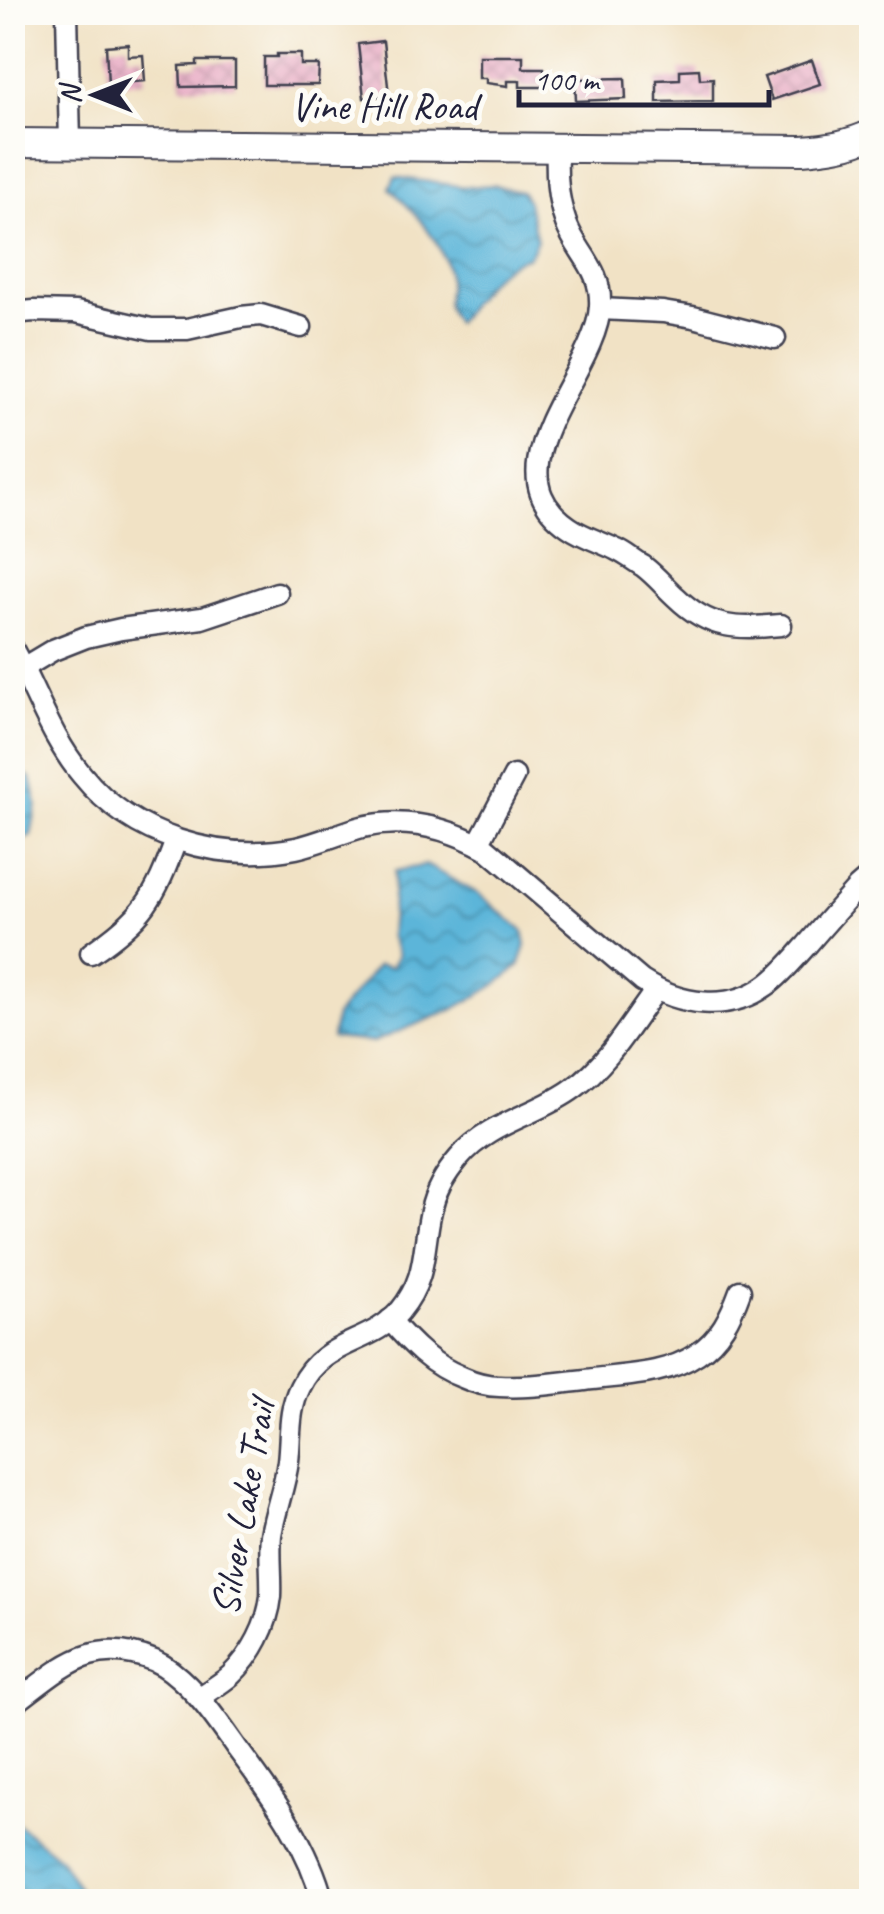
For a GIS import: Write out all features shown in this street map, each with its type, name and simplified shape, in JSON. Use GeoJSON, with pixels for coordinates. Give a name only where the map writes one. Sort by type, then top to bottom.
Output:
{"type":"FeatureCollection","features":[{"type":"Feature","properties":{"kind":"street"},"geometry":{"type":"LineString","coordinates":[[67,12],[70,144]]}},
{"type":"Feature","properties":{"kind":"street","name":"Vine Hill Road"},"geometry":{"type":"LineString","coordinates":[[12,143],[802,150],[854,143],[872,134]]}},
{"type":"Feature","properties":{"kind":"street"},"geometry":{"type":"LineString","coordinates":[[557,148],[556,180],[566,225],[589,261],[600,309],[590,340],[538,452],[537,474],[542,493],[552,511],[568,526],[619,550],[648,570],[690,611],[709,622],[729,628],[781,624]]}},
{"type":"Feature","properties":{"kind":"street"},"geometry":{"type":"LineString","coordinates":[[600,309],[693,317],[775,338]]}},
{"type":"Feature","properties":{"kind":"street"},"geometry":{"type":"LineString","coordinates":[[12,313],[76,312],[151,329],[187,329],[261,315],[302,327]]}},
{"type":"Feature","properties":{"kind":"street"},"geometry":{"type":"LineString","coordinates":[[24,668],[53,650],[86,637],[202,618],[277,593]]}},
{"type":"Feature","properties":{"kind":"street"},"geometry":{"type":"LineString","coordinates":[[12,648],[61,747],[84,778],[144,827],[219,851],[257,852],[296,848],[364,827],[396,824],[428,825],[458,834],[512,869],[656,990],[690,1002],[716,1003],[766,987],[872,876]]}},
{"type":"Feature","properties":{"kind":"street"},"geometry":{"type":"LineString","coordinates":[[478,844],[514,776]]}},
{"type":"Feature","properties":{"kind":"street"},"geometry":{"type":"LineString","coordinates":[[90,954],[120,934],[153,898],[176,840]]}},
{"type":"Feature","properties":{"kind":"street","name":"Silver Lake Trail"},"geometry":{"type":"LineString","coordinates":[[200,1696],[230,1676],[261,1632],[270,1602],[271,1537],[288,1464],[292,1408],[300,1385],[315,1364],[334,1349],[390,1320],[414,1290],[424,1266],[431,1210],[443,1181],[460,1157],[482,1136],[576,1088],[603,1062],[656,990]]}},
{"type":"Feature","properties":{"kind":"street"},"geometry":{"type":"LineString","coordinates":[[390,1320],[436,1365],[465,1379],[496,1386],[529,1386],[677,1365],[700,1353],[718,1337],[732,1316],[740,1292]]}},
{"type":"Feature","properties":{"kind":"street"},"geometry":{"type":"LineString","coordinates":[[12,1705],[65,1667],[91,1654],[119,1652],[143,1657],[168,1669],[200,1696],[274,1800],[300,1841],[318,1880],[323,1902]]}},
{"type":"Feature","properties":{"kind":"water"},"geometry":{"type":"Polygon","coordinates":[[[395,177],[466,187],[493,185],[521,191],[527,200],[537,240],[529,256],[496,274],[456,323],[447,304],[449,284],[441,251],[390,188],[395,177]]]}},
{"type":"Feature","properties":{"kind":"water"},"geometry":{"type":"Polygon","coordinates":[[[14,770],[31,778],[37,805],[31,835],[13,845],[14,770]]]}},
{"type":"Feature","properties":{"kind":"water"},"geometry":{"type":"Polygon","coordinates":[[[426,865],[477,893],[523,930],[526,946],[519,966],[496,985],[454,1009],[373,1042],[332,1038],[336,1015],[378,965],[391,967],[398,956],[390,936],[395,871],[426,865]]]}},
{"type":"Feature","properties":{"kind":"water"},"geometry":{"type":"Polygon","coordinates":[[[12,1820],[60,1858],[86,1901],[13,1901],[12,1820]]]}},
{"type":"Feature","properties":{"kind":"building"},"geometry":{"type":"Polygon","coordinates":[[[383,41],[389,95],[364,98],[358,44],[383,41]]]}},
{"type":"Feature","properties":{"kind":"building"},"geometry":{"type":"Polygon","coordinates":[[[128,44],[128,56],[143,55],[145,81],[108,84],[106,46],[128,44]]]}},
{"type":"Feature","properties":{"kind":"building"},"geometry":{"type":"Polygon","coordinates":[[[12,46],[20,46],[22,96],[12,97],[12,46]]]}},
{"type":"Feature","properties":{"kind":"building"},"geometry":{"type":"Polygon","coordinates":[[[301,54],[301,65],[319,65],[318,85],[264,85],[264,57],[301,54]]]}},
{"type":"Feature","properties":{"kind":"building"},"geometry":{"type":"Polygon","coordinates":[[[479,56],[523,56],[523,68],[544,68],[545,87],[520,87],[520,81],[508,81],[508,86],[486,83],[486,78],[479,78],[479,56]]]}},
{"type":"Feature","properties":{"kind":"building"},"geometry":{"type":"Polygon","coordinates":[[[812,60],[820,84],[772,100],[764,77],[812,60]]]}},
{"type":"Feature","properties":{"kind":"building"},"geometry":{"type":"Polygon","coordinates":[[[197,61],[235,61],[235,86],[181,87],[180,66],[197,65],[197,61]]]}},
{"type":"Feature","properties":{"kind":"building"},"geometry":{"type":"Polygon","coordinates":[[[699,69],[700,79],[713,78],[713,101],[657,102],[657,80],[680,79],[680,70],[699,69]]]}},
{"type":"Feature","properties":{"kind":"building"},"geometry":{"type":"Polygon","coordinates":[[[625,78],[626,99],[576,101],[575,79],[625,78]]]}}]}
